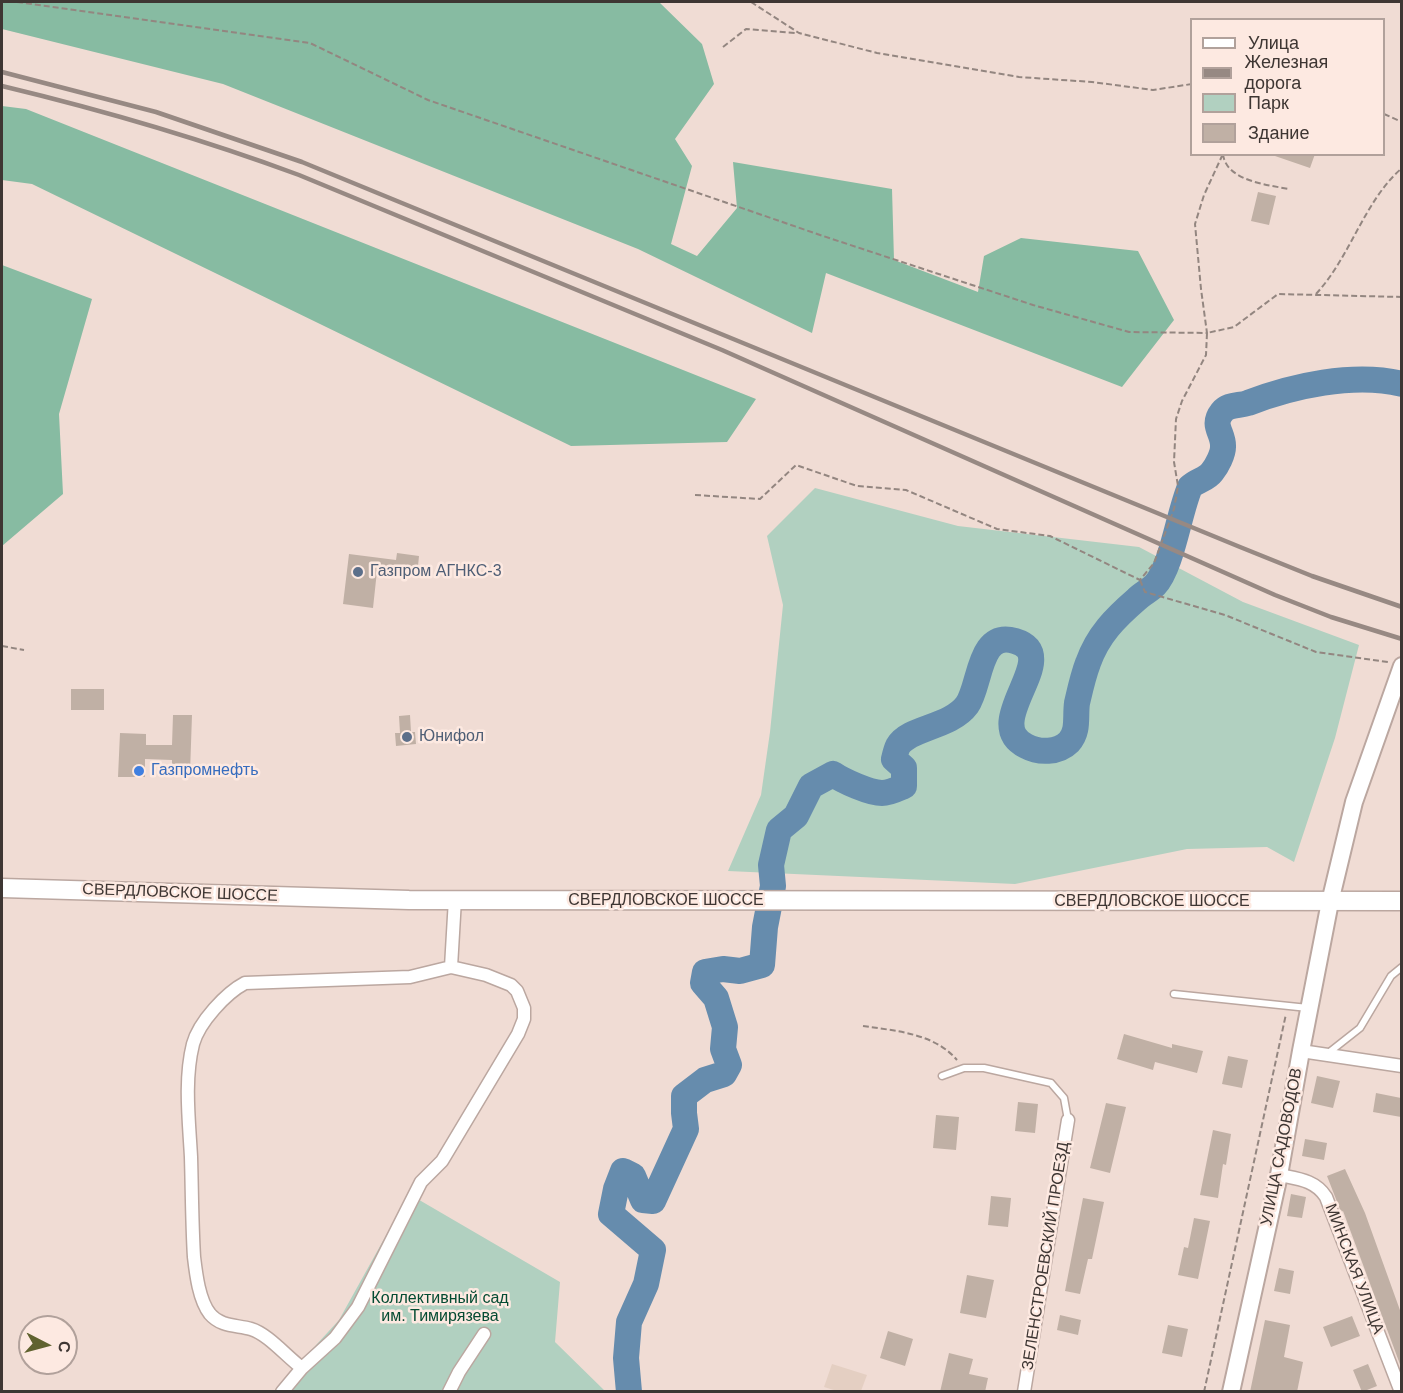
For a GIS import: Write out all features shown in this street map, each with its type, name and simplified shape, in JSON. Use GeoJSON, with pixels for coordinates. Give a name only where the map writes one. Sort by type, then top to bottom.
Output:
{"type":"FeatureCollection","features":[{"type":"Feature","properties":{"kind":"main road","name":"УЛИЦА САДОВОДОВ"},"geometry":{"type":"LineString","coordinates":[[1231,1392],[1279,1175],[1330,902],[1354,802],[1396,664]]}},
{"type":"Feature","properties":{"kind":"main road","name":"СВЕРДЛОВСКОЕ ШОССЕ"},"geometry":{"type":"LineString","coordinates":[[2,888],[385,899],[1401,901]]}},
{"type":"Feature","properties":{"kind":"street"},"geometry":{"type":"LineString","coordinates":[[451,967],[455,899]]}},
{"type":"Feature","properties":{"kind":"street"},"geometry":{"type":"LineString","coordinates":[[282,1392],[302,1368],[335,1338],[358,1307],[421,1182],[442,1161],[518,1034],[524,1018],[521,999],[511,985],[486,975],[451,967],[410,977],[244,982],[231,990],[205,1021],[194,1043],[188,1094],[194,1258],[200,1287],[211,1315],[228,1326],[252,1329],[261,1334],[302,1368]]}},
{"type":"Feature","properties":{"kind":"street"},"geometry":{"type":"LineString","coordinates":[[1301,1051],[1401,1066]]}},
{"type":"Feature","properties":{"kind":"street","name":"ЗЕЛЕНСТРОЕВСКИЙ ПРОЕЗД"},"geometry":{"type":"LineString","coordinates":[[1024,1392],[1068,1120]]}},
{"type":"Feature","properties":{"kind":"street","name":"МИНСКАЯ УЛИЦА"},"geometry":{"type":"LineString","coordinates":[[1279,1175],[1312,1183],[1320,1188],[1326,1197],[1401,1392]]}},
{"type":"Feature","properties":{"kind":"street"},"geometry":{"type":"LineString","coordinates":[[449,1392],[484,1334]]}},
{"type":"Feature","properties":{"kind":"lane"},"geometry":{"type":"LineString","coordinates":[[1326,1054],[1360,1028],[1391,976],[1401,967]]}},
{"type":"Feature","properties":{"kind":"lane"},"geometry":{"type":"LineString","coordinates":[[1174,994],[1309,1008]]}},
{"type":"Feature","properties":{"kind":"lane"},"geometry":{"type":"LineString","coordinates":[[942,1076],[964,1068],[984,1068],[1051,1083],[1064,1098],[1068,1120]]}},
{"type":"Feature","properties":{"kind":"path"},"geometry":{"type":"LineString","coordinates":[[17,2],[310,43],[428,100],[823,236],[1033,305],[1129,332],[1207,333],[1234,327],[1278,294],[1401,297]]}},
{"type":"Feature","properties":{"kind":"path"},"geometry":{"type":"LineString","coordinates":[[751,2],[799,33]]}},
{"type":"Feature","properties":{"kind":"path"},"geometry":{"type":"LineString","coordinates":[[723,47],[746,29],[799,33],[877,53],[1019,77],[1092,82],[1152,90],[1190,84]]}},
{"type":"Feature","properties":{"kind":"path"},"geometry":{"type":"LineString","coordinates":[[1385,115],[1401,122]]}},
{"type":"Feature","properties":{"kind":"path"},"geometry":{"type":"LineString","coordinates":[[1140,580],[1154,563],[1174,509],[1178,486],[1173,462],[1176,419],[1182,401],[1206,355],[1207,333],[1196,224],[1204,195],[1223,156]]}},
{"type":"Feature","properties":{"kind":"path"},"geometry":{"type":"LineString","coordinates":[[1223,156],[1227,165],[1236,173],[1256,182],[1289,189]]}},
{"type":"Feature","properties":{"kind":"path"},"geometry":{"type":"LineString","coordinates":[[1316,295],[1347,252],[1380,192],[1401,168]]}},
{"type":"Feature","properties":{"kind":"path"},"geometry":{"type":"LineString","coordinates":[[695,495],[760,499],[796,465],[857,486],[906,490],[997,529],[1050,536],[1140,580],[1145,592],[1225,615],[1316,652],[1396,664]]}},
{"type":"Feature","properties":{"kind":"path"},"geometry":{"type":"LineString","coordinates":[[2,646],[24,650]]}},
{"type":"Feature","properties":{"kind":"path"},"geometry":{"type":"LineString","coordinates":[[1204,1392],[1288,1006]]}},
{"type":"Feature","properties":{"kind":"path"},"geometry":{"type":"LineString","coordinates":[[863,1026],[906,1032],[937,1044],[952,1054],[964,1068]]}},
{"type":"Feature","properties":{"kind":"shaded area"},"geometry":{"type":"Polygon","coordinates":[[[832,1364],[867,1375],[861,1391],[837,1391],[824,1387],[832,1364]]]}},
{"type":"Feature","properties":{"kind":"green space"},"geometry":{"type":"Polygon","coordinates":[[[2,2],[659,2],[702,44],[714,84],[675,139],[692,166],[671,244],[697,256],[737,208],[733,162],[892,189],[894,260],[978,292],[984,256],[1021,238],[1138,251],[1174,320],[1122,387],[826,273],[812,333],[638,249],[223,84],[2,29],[2,2]]]}},
{"type":"Feature","properties":{"kind":"green space"},"geometry":{"type":"Polygon","coordinates":[[[2,106],[26,109],[756,399],[727,442],[571,446],[32,184],[2,180],[2,106]]]}},
{"type":"Feature","properties":{"kind":"green space"},"geometry":{"type":"Polygon","coordinates":[[[2,265],[92,299],[59,414],[63,494],[2,546],[2,265]]]}},
{"type":"Feature","properties":{"kind":"green space"},"geometry":{"type":"Polygon","coordinates":[[[815,488],[958,526],[1139,547],[1243,602],[1359,645],[1335,738],[1294,862],[1267,847],[1187,849],[1015,884],[728,871],[761,795],[770,732],[783,605],[767,536],[815,488]]]}},
{"type":"Feature","properties":{"kind":"green space","name":"Коллективный сад им. Тимирязева"},"geometry":{"type":"Polygon","coordinates":[[[409,1194],[560,1282],[555,1342],[605,1391],[273,1392],[339,1320],[409,1194]]]}},
{"type":"Feature","properties":{"kind":"building"},"geometry":{"type":"Polygon","coordinates":[[[1275,156],[1314,156],[1310,168],[1275,156]]]}},
{"type":"Feature","properties":{"kind":"building"},"geometry":{"type":"Polygon","coordinates":[[[1258,192],[1276,196],[1269,225],[1251,221],[1258,192]]]}},
{"type":"Feature","properties":{"kind":"building"},"geometry":{"type":"Polygon","coordinates":[[[397,553],[419,556],[417,576],[377,571],[373,608],[343,604],[349,554],[396,560],[397,553]]]}},
{"type":"Feature","properties":{"kind":"building"},"geometry":{"type":"Polygon","coordinates":[[[71,689],[104,689],[104,710],[71,710],[71,689]]]}},
{"type":"Feature","properties":{"kind":"building"},"geometry":{"type":"Polygon","coordinates":[[[173,715],[192,715],[190,773],[172,773],[172,760],[145,759],[145,777],[118,777],[120,733],[146,734],[146,745],[172,745],[173,715]]]}},
{"type":"Feature","properties":{"kind":"building"},"geometry":{"type":"Polygon","coordinates":[[[410,715],[411,732],[415,732],[416,744],[396,746],[395,733],[400,733],[399,716],[410,715]]]}},
{"type":"Feature","properties":{"kind":"building"},"geometry":{"type":"Polygon","coordinates":[[[1124,1034],[1172,1048],[1172,1044],[1203,1051],[1197,1073],[1155,1062],[1153,1070],[1117,1059],[1124,1034]]]}},
{"type":"Feature","properties":{"kind":"building"},"geometry":{"type":"Polygon","coordinates":[[[1228,1056],[1248,1060],[1242,1088],[1222,1084],[1228,1056]]]}},
{"type":"Feature","properties":{"kind":"building"},"geometry":{"type":"Polygon","coordinates":[[[1317,1076],[1340,1081],[1333,1108],[1311,1103],[1317,1076]]]}},
{"type":"Feature","properties":{"kind":"building"},"geometry":{"type":"Polygon","coordinates":[[[1376,1093],[1401,1098],[1401,1117],[1373,1112],[1376,1093]]]}},
{"type":"Feature","properties":{"kind":"building"},"geometry":{"type":"Polygon","coordinates":[[[1018,1102],[1038,1104],[1035,1133],[1015,1131],[1018,1102]]]}},
{"type":"Feature","properties":{"kind":"building"},"geometry":{"type":"Polygon","coordinates":[[[1106,1103],[1126,1107],[1110,1173],[1090,1168],[1106,1103]]]}},
{"type":"Feature","properties":{"kind":"building"},"geometry":{"type":"Polygon","coordinates":[[[936,1115],[959,1117],[956,1150],[933,1148],[936,1115]]]}},
{"type":"Feature","properties":{"kind":"building"},"geometry":{"type":"Polygon","coordinates":[[[1213,1130],[1231,1134],[1226,1165],[1223,1164],[1218,1198],[1200,1195],[1213,1130]]]}},
{"type":"Feature","properties":{"kind":"building"},"geometry":{"type":"Polygon","coordinates":[[[1305,1139],[1327,1143],[1324,1160],[1302,1156],[1305,1139]]]}},
{"type":"Feature","properties":{"kind":"building"},"geometry":{"type":"Polygon","coordinates":[[[1345,1169],[1365,1213],[1401,1313],[1401,1367],[1343,1211],[1341,1212],[1327,1176],[1345,1169]]]}},
{"type":"Feature","properties":{"kind":"building"},"geometry":{"type":"Polygon","coordinates":[[[1291,1194],[1306,1197],[1302,1218],[1287,1216],[1291,1194]]]}},
{"type":"Feature","properties":{"kind":"building"},"geometry":{"type":"Polygon","coordinates":[[[991,1196],[1011,1198],[1008,1227],[988,1225],[991,1196]]]}},
{"type":"Feature","properties":{"kind":"building"},"geometry":{"type":"Polygon","coordinates":[[[1083,1198],[1104,1202],[1092,1259],[1088,1259],[1080,1294],[1065,1291],[1083,1198]]]}},
{"type":"Feature","properties":{"kind":"building"},"geometry":{"type":"Polygon","coordinates":[[[1194,1218],[1210,1221],[1198,1279],[1178,1275],[1184,1247],[1188,1248],[1194,1218]]]}},
{"type":"Feature","properties":{"kind":"building"},"geometry":{"type":"Polygon","coordinates":[[[1279,1268],[1294,1271],[1290,1294],[1274,1291],[1279,1268]]]}},
{"type":"Feature","properties":{"kind":"building"},"geometry":{"type":"Polygon","coordinates":[[[967,1275],[994,1280],[986,1318],[960,1313],[967,1275]]]}},
{"type":"Feature","properties":{"kind":"building"},"geometry":{"type":"Polygon","coordinates":[[[1060,1315],[1081,1320],[1078,1335],[1057,1330],[1060,1315]]]}},
{"type":"Feature","properties":{"kind":"building"},"geometry":{"type":"Polygon","coordinates":[[[1352,1316],[1360,1336],[1331,1347],[1323,1327],[1352,1316]]]}},
{"type":"Feature","properties":{"kind":"building"},"geometry":{"type":"Polygon","coordinates":[[[1265,1320],[1290,1325],[1284,1357],[1303,1362],[1297,1392],[1250,1392],[1265,1320]]]}},
{"type":"Feature","properties":{"kind":"building"},"geometry":{"type":"Polygon","coordinates":[[[1168,1325],[1188,1329],[1182,1357],[1162,1353],[1168,1325]]]}},
{"type":"Feature","properties":{"kind":"building"},"geometry":{"type":"Polygon","coordinates":[[[888,1331],[913,1339],[905,1366],[880,1358],[888,1331]]]}},
{"type":"Feature","properties":{"kind":"building"},"geometry":{"type":"Polygon","coordinates":[[[949,1353],[973,1359],[969,1374],[988,1378],[985,1392],[940,1392],[949,1353]]]}},
{"type":"Feature","properties":{"kind":"building"},"geometry":{"type":"Polygon","coordinates":[[[1368,1364],[1377,1386],[1362,1392],[1353,1370],[1368,1364]]]}},
{"type":"Feature","properties":{"kind":"waterway"},"geometry":{"type":"LineString","coordinates":[[629,1392],[626,1358],[629,1322],[646,1284],[653,1250],[611,1214],[616,1189],[623,1171],[633,1176],[643,1200],[653,1201],[686,1129],[684,1096],[705,1080],[724,1074],[729,1065],[723,1049],[725,1027],[716,998],[703,983],[705,972],[723,969],[740,971],[762,965],[765,927],[773,886],[771,865],[779,830],[796,816],[811,786],[833,774],[857,786],[882,793],[904,786],[904,768],[894,759],[898,746],[911,735],[960,713],[972,696],[987,651],[994,644],[1003,640],[1015,641],[1028,649],[1031,660],[1011,722],[1014,735],[1026,746],[1037,750],[1048,751],[1065,746],[1074,733],[1077,703],[1092,653],[1114,620],[1155,585],[1161,577],[1171,553],[1190,487],[1210,475],[1219,460],[1223,442],[1218,421],[1224,409],[1303,386],[1344,380],[1402,384]]}},
{"type":"Feature","properties":{"kind":"railway"},"geometry":{"type":"LineString","coordinates":[[2,72],[156,112],[302,162],[1240,547],[1312,576],[1402,607]]}},
{"type":"Feature","properties":{"kind":"railway"},"geometry":{"type":"LineString","coordinates":[[2,86],[152,126],[299,175],[722,350],[1275,595],[1331,617],[1402,639]]}},
{"type":"Feature","properties":{"kind":"place","name":"Газпром АГНКС-3"},"geometry":{"type":"Point","coordinates":[358,572]}},
{"type":"Feature","properties":{"kind":"place","name":"Юнифол"},"geometry":{"type":"Point","coordinates":[407,737]}},
{"type":"Feature","properties":{"kind":"place","name":"Газпромнефть"},"geometry":{"type":"Point","coordinates":[139,771]}}]}
